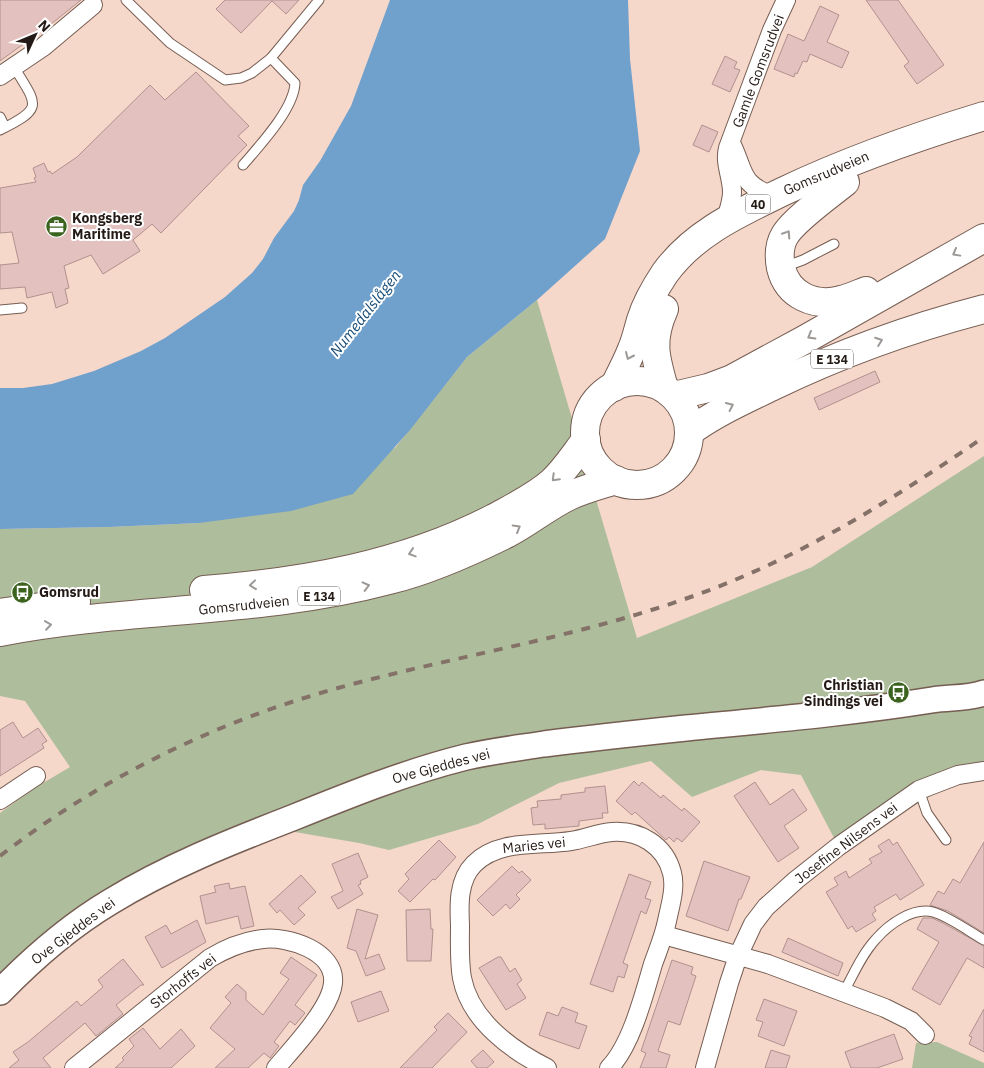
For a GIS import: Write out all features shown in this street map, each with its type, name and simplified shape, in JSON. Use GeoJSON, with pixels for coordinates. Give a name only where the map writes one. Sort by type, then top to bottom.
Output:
{"type":"FeatureCollection","features":[{"type":"Feature","properties":{"kind":"main road","name":"Gomsrudveien"},"geometry":{"type":"LineString","coordinates":[[614,387],[632,349],[645,311],[661,279],[686,248],[726,220],[773,196],[883,149],[984,116]]}},
{"type":"Feature","properties":{"kind":"main road","name":"Gomsrudveien"},"geometry":{"type":"LineString","coordinates":[[669,392],[655,356],[654,344],[657,327],[672,294],[693,266],[704,255],[728,238],[797,203],[845,182],[984,133]]}},
{"type":"Feature","properties":{"kind":"main road","name":"E 134"},"geometry":{"type":"LineString","coordinates":[[845,182],[794,224],[784,236],[780,248],[781,267],[784,279],[793,291],[805,298],[829,302],[841,300],[929,268]]}},
{"type":"Feature","properties":{"kind":"main road","name":"E 134"},"geometry":{"type":"LineString","coordinates":[[669,392],[708,388],[732,378],[804,340],[984,238]]}},
{"type":"Feature","properties":{"kind":"main road","name":"E 134"},"geometry":{"type":"LineString","coordinates":[[689,432],[720,411],[817,365],[888,338],[984,309]]}},
{"type":"Feature","properties":{"kind":"main road","name":"E 134"},"geometry":{"type":"LineString","coordinates":[[640,381],[652,383],[669,392],[685,412],[689,432],[688,444],[683,457],[676,467],[666,476],[655,482],[642,485],[629,484],[616,480],[606,474],[596,464],[589,452],[586,440],[587,422],[591,410],[598,399],[614,387],[626,382],[640,381]]}},
{"type":"Feature","properties":{"kind":"main road","name":"Gomsrudveien"},"geometry":{"type":"LineString","coordinates":[[0,613],[84,601],[285,582],[342,572],[390,560],[450,539],[531,497],[560,474],[586,440]]}},
{"type":"Feature","properties":{"kind":"main road","name":"Gomsrudveien"},"geometry":{"type":"LineString","coordinates":[[0,632],[63,622],[283,601],[349,590],[391,580],[445,562],[509,532],[568,496],[616,480]]}},
{"type":"Feature","properties":{"kind":"street","name":"Gamle Gomsrudvei"},"geometry":{"type":"LineString","coordinates":[[726,220],[732,192],[726,154],[769,38],[786,0]]}},
{"type":"Feature","properties":{"kind":"street"},"geometry":{"type":"LineString","coordinates":[[7,71],[43,47],[96,2]]}},
{"type":"Feature","properties":{"kind":"street","name":"Gamle Gomsrudvei"},"geometry":{"type":"LineString","coordinates":[[730,143],[747,180],[761,192],[773,196]]}},
{"type":"Feature","properties":{"kind":"street","name":"Ove Gjeddes vei"},"geometry":{"type":"LineString","coordinates":[[936,699],[984,680]]}},
{"type":"Feature","properties":{"kind":"street","name":"Ove Gjeddes vei"},"geometry":{"type":"LineString","coordinates":[[0,992],[24,968],[75,926],[107,903],[133,888],[189,860],[389,780],[467,757],[511,749],[651,732],[843,713],[936,699],[970,698],[984,694]]}},
{"type":"Feature","properties":{"kind":"street","name":"Josefine Nilsens vei"},"geometry":{"type":"LineString","coordinates":[[705,1068],[738,956],[753,924],[766,907],[839,846],[919,790],[958,775],[984,771]]}},
{"type":"Feature","properties":{"kind":"street"},"geometry":{"type":"LineString","coordinates":[[0,800],[36,776]]}},
{"type":"Feature","properties":{"kind":"street","name":"Maries vei"},"geometry":{"type":"LineString","coordinates":[[548,1068],[509,1044],[488,1026],[473,1008],[461,976],[459,908],[461,891],[473,865],[486,854],[498,848],[571,841],[611,832],[626,832],[640,835],[652,841],[660,850],[668,862],[672,874],[672,899],[664,935],[630,1031],[620,1056],[609,1068]]}},
{"type":"Feature","properties":{"kind":"street"},"geometry":{"type":"LineString","coordinates":[[664,935],[768,964],[844,992],[910,1021],[925,1035]]}},
{"type":"Feature","properties":{"kind":"street","name":"Storhoffs vei"},"geometry":{"type":"LineString","coordinates":[[74,1068],[210,958],[230,947],[266,939],[284,941],[313,949],[330,966],[334,982],[330,997],[316,1018],[276,1068]]}},
{"type":"Feature","properties":{"kind":"lane"},"geometry":{"type":"LineString","coordinates":[[126,0],[170,43],[225,80],[241,78],[252,73],[270,58],[319,0]]}},
{"type":"Feature","properties":{"kind":"lane"},"geometry":{"type":"LineString","coordinates":[[243,165],[289,105],[294,93],[295,83],[270,58]]}},
{"type":"Feature","properties":{"kind":"lane"},"geometry":{"type":"LineString","coordinates":[[0,117],[3,128],[30,113],[33,106],[32,97],[7,71]]}},
{"type":"Feature","properties":{"kind":"lane"},"geometry":{"type":"LineString","coordinates":[[781,267],[803,260],[834,244]]}},
{"type":"Feature","properties":{"kind":"lane"},"geometry":{"type":"LineString","coordinates":[[0,310],[22,308]]}},
{"type":"Feature","properties":{"kind":"lane"},"geometry":{"type":"LineString","coordinates":[[919,790],[927,812],[946,840]]}},
{"type":"Feature","properties":{"kind":"lane"},"geometry":{"type":"LineString","coordinates":[[844,992],[875,940],[908,915],[922,910],[935,913],[984,940]]}},
{"type":"Feature","properties":{"kind":"green space"},"geometry":{"type":"Polygon","coordinates":[[[537,300],[637,638],[812,567],[984,456],[984,779],[948,786],[841,848],[801,775],[761,770],[692,797],[651,761],[559,783],[478,824],[389,850],[289,831],[201,862],[120,910],[47,956],[0,1003],[0,813],[33,789],[70,767],[25,701],[0,696],[0,529],[199,523],[395,448],[467,357],[537,300]]]}},
{"type":"Feature","properties":{"kind":"green space"},"geometry":{"type":"Polygon","coordinates":[[[937,1042],[984,1063],[984,1068],[912,1068],[916,1043],[937,1042]]]}},
{"type":"Feature","properties":{"kind":"water","name":"Numedalslågen"},"geometry":{"type":"Polygon","coordinates":[[[390,0],[628,0],[630,59],[640,151],[605,239],[537,300],[467,357],[410,430],[353,494],[291,511],[199,523],[0,529],[0,388],[23,388],[52,384],[94,371],[141,351],[165,338],[225,297],[252,273],[294,211],[303,185],[320,161],[351,106],[390,0]]]}},
{"type":"Feature","properties":{"kind":"building"},"geometry":{"type":"Polygon","coordinates":[[[0,0],[81,0],[0,61],[0,0]]]}},
{"type":"Feature","properties":{"kind":"building"},"geometry":{"type":"Polygon","coordinates":[[[225,0],[299,0],[286,14],[272,1],[241,33],[216,9],[225,0]]]}},
{"type":"Feature","properties":{"kind":"building"},"geometry":{"type":"Polygon","coordinates":[[[866,0],[898,0],[944,65],[917,84],[904,66],[909,62],[866,0]]]}},
{"type":"Feature","properties":{"kind":"building"},"geometry":{"type":"Polygon","coordinates":[[[820,6],[839,15],[827,42],[849,52],[842,68],[810,54],[807,62],[803,61],[794,77],[774,69],[788,34],[804,41],[820,6]]]}},
{"type":"Feature","properties":{"kind":"building"},"geometry":{"type":"Polygon","coordinates":[[[725,56],[737,62],[734,68],[740,70],[730,92],[712,84],[725,56]]]}},
{"type":"Feature","properties":{"kind":"building"},"geometry":{"type":"Polygon","coordinates":[[[196,72],[249,126],[238,136],[247,145],[161,233],[152,224],[133,240],[140,251],[103,274],[91,255],[64,266],[69,288],[65,289],[68,303],[56,308],[52,292],[27,298],[25,287],[0,289],[0,265],[19,263],[12,232],[0,233],[0,188],[36,182],[33,168],[44,163],[48,172],[50,171],[52,174],[77,157],[150,85],[165,100],[196,72]]]}},
{"type":"Feature","properties":{"kind":"building"},"geometry":{"type":"Polygon","coordinates":[[[702,125],[718,132],[709,152],[693,145],[702,125]]]}},
{"type":"Feature","properties":{"kind":"building"},"geometry":{"type":"Polygon","coordinates":[[[875,371],[880,382],[819,410],[814,398],[875,371]]]}},
{"type":"Feature","properties":{"kind":"building"},"geometry":{"type":"Polygon","coordinates":[[[13,722],[23,738],[38,728],[47,741],[42,744],[44,748],[0,776],[0,730],[13,722]]]}},
{"type":"Feature","properties":{"kind":"building"},"geometry":{"type":"Polygon","coordinates":[[[634,781],[639,786],[642,782],[661,798],[663,795],[682,811],[684,808],[700,822],[682,842],[677,838],[674,842],[669,837],[666,840],[635,812],[632,815],[616,801],[634,781]]]}},
{"type":"Feature","properties":{"kind":"building"},"geometry":{"type":"Polygon","coordinates":[[[755,782],[770,805],[793,789],[807,810],[784,826],[799,848],[778,862],[734,796],[755,782]]]}},
{"type":"Feature","properties":{"kind":"building"},"geometry":{"type":"Polygon","coordinates":[[[605,786],[608,813],[602,813],[603,818],[579,821],[579,826],[545,829],[545,824],[533,825],[531,808],[538,807],[537,801],[561,799],[561,795],[585,792],[585,788],[605,786]]]}},
{"type":"Feature","properties":{"kind":"building"},"geometry":{"type":"Polygon","coordinates":[[[889,839],[893,845],[897,842],[924,885],[900,900],[896,894],[874,907],[876,911],[872,914],[876,920],[856,932],[852,926],[848,929],[826,892],[838,885],[834,878],[846,871],[849,878],[872,863],[869,859],[882,852],[878,846],[889,839]]]}},
{"type":"Feature","properties":{"kind":"building"},"geometry":{"type":"Polygon","coordinates":[[[439,840],[456,857],[435,880],[433,879],[410,902],[398,891],[409,879],[405,874],[439,840]]]}},
{"type":"Feature","properties":{"kind":"building"},"geometry":{"type":"Polygon","coordinates":[[[984,842],[984,933],[948,911],[930,905],[938,891],[944,894],[953,879],[960,883],[984,842]]]}},
{"type":"Feature","properties":{"kind":"building"},"geometry":{"type":"Polygon","coordinates":[[[358,853],[368,877],[360,881],[361,884],[358,885],[363,894],[338,909],[331,897],[343,891],[332,864],[358,853]]]}},
{"type":"Feature","properties":{"kind":"building"},"geometry":{"type":"Polygon","coordinates":[[[704,861],[750,877],[741,899],[739,899],[728,931],[686,916],[704,861]]]}},
{"type":"Feature","properties":{"kind":"building"},"geometry":{"type":"Polygon","coordinates":[[[512,866],[519,873],[522,871],[531,880],[516,895],[520,899],[510,909],[506,904],[493,916],[477,900],[512,866]]]}},
{"type":"Feature","properties":{"kind":"building"},"geometry":{"type":"Polygon","coordinates":[[[629,874],[651,882],[645,898],[651,900],[646,914],[641,911],[623,963],[628,965],[624,978],[618,976],[613,992],[590,984],[629,874]]]}},
{"type":"Feature","properties":{"kind":"building"},"geometry":{"type":"Polygon","coordinates":[[[301,875],[316,892],[298,908],[305,915],[294,925],[280,910],[277,913],[269,904],[301,875]]]}},
{"type":"Feature","properties":{"kind":"building"},"geometry":{"type":"Polygon","coordinates":[[[229,883],[230,889],[245,886],[254,926],[241,929],[238,916],[206,924],[200,896],[216,892],[214,886],[229,883]]]}},
{"type":"Feature","properties":{"kind":"building"},"geometry":{"type":"Polygon","coordinates":[[[357,909],[378,915],[365,959],[379,954],[385,969],[366,976],[356,951],[347,948],[357,909]]]}},
{"type":"Feature","properties":{"kind":"building"},"geometry":{"type":"Polygon","coordinates":[[[430,909],[431,929],[433,929],[431,961],[407,961],[406,910],[430,909]]]}},
{"type":"Feature","properties":{"kind":"building"},"geometry":{"type":"Polygon","coordinates":[[[923,918],[932,918],[943,923],[984,946],[984,968],[967,958],[940,1005],[912,989],[939,942],[917,929],[923,918]]]}},
{"type":"Feature","properties":{"kind":"building"},"geometry":{"type":"Polygon","coordinates":[[[197,920],[206,942],[162,968],[145,937],[166,925],[171,934],[197,920]]]}},
{"type":"Feature","properties":{"kind":"building"},"geometry":{"type":"Polygon","coordinates":[[[788,938],[843,963],[838,976],[782,952],[788,938]]]}},
{"type":"Feature","properties":{"kind":"building"},"geometry":{"type":"Polygon","coordinates":[[[291,957],[317,975],[295,1005],[305,1013],[295,1025],[290,1021],[274,1042],[279,1046],[270,1058],[264,1053],[248,1068],[215,1068],[235,1049],[210,1028],[231,1003],[225,997],[237,984],[246,992],[246,1000],[263,1015],[289,979],[280,973],[291,957]]]}},
{"type":"Feature","properties":{"kind":"building"},"geometry":{"type":"Polygon","coordinates":[[[501,957],[510,972],[515,968],[522,980],[517,984],[526,998],[506,1010],[479,968],[501,957]]]}},
{"type":"Feature","properties":{"kind":"building"},"geometry":{"type":"Polygon","coordinates":[[[123,959],[144,985],[141,985],[116,1005],[123,1014],[96,1036],[85,1023],[43,1058],[51,1068],[9,1068],[19,1060],[13,1052],[28,1042],[77,1001],[81,1006],[103,987],[98,980],[123,959]]]}},
{"type":"Feature","properties":{"kind":"building"},"geometry":{"type":"Polygon","coordinates":[[[672,960],[693,967],[691,974],[696,976],[680,1025],[668,1021],[658,1051],[670,1055],[666,1068],[640,1068],[646,1053],[641,1051],[672,960]]]}},
{"type":"Feature","properties":{"kind":"building"},"geometry":{"type":"Polygon","coordinates":[[[381,991],[389,1011],[358,1022],[351,1002],[381,991]]]}},
{"type":"Feature","properties":{"kind":"building"},"geometry":{"type":"Polygon","coordinates":[[[764,999],[797,1011],[784,1046],[758,1036],[763,1022],[756,1020],[764,999]]]}},
{"type":"Feature","properties":{"kind":"building"},"geometry":{"type":"Polygon","coordinates":[[[562,1007],[578,1013],[575,1022],[587,1026],[579,1049],[539,1035],[547,1012],[558,1016],[562,1007]]]}},
{"type":"Feature","properties":{"kind":"building"},"geometry":{"type":"Polygon","coordinates":[[[984,1009],[984,1052],[969,1044],[972,1037],[969,1036],[984,1009]]]}},
{"type":"Feature","properties":{"kind":"building"},"geometry":{"type":"Polygon","coordinates":[[[448,1013],[467,1032],[432,1068],[400,1068],[437,1030],[434,1027],[448,1013]]]}},
{"type":"Feature","properties":{"kind":"building"},"geometry":{"type":"Polygon","coordinates":[[[143,1028],[160,1049],[181,1029],[195,1046],[171,1068],[115,1068],[124,1060],[122,1058],[134,1046],[129,1039],[143,1028]]]}},
{"type":"Feature","properties":{"kind":"building"},"geometry":{"type":"Polygon","coordinates":[[[894,1034],[903,1059],[877,1068],[851,1068],[845,1052],[894,1034]]]}},
{"type":"Feature","properties":{"kind":"building"},"geometry":{"type":"Polygon","coordinates":[[[483,1050],[494,1062],[487,1068],[477,1068],[471,1061],[483,1050]]]}},
{"type":"Feature","properties":{"kind":"building"},"geometry":{"type":"Polygon","coordinates":[[[771,1050],[790,1056],[786,1068],[765,1068],[771,1050]]]}},
{"type":"Feature","properties":{"kind":"railway"},"geometry":{"type":"LineString","coordinates":[[0,856],[38,828],[119,778],[161,756],[248,718],[338,688],[552,637],[637,614],[721,586],[761,569],[837,530],[911,486],[984,437]]}},
{"type":"Feature","properties":{"kind":"place","name":"Kongsberg Maritime"},"geometry":{"type":"Point","coordinates":[56,226]}},
{"type":"Feature","properties":{"kind":"place","name":"Gomsrud"},"geometry":{"type":"Point","coordinates":[23,592]}},
{"type":"Feature","properties":{"kind":"place","name":"Christian Sindings vei"},"geometry":{"type":"Point","coordinates":[899,693]}}]}
